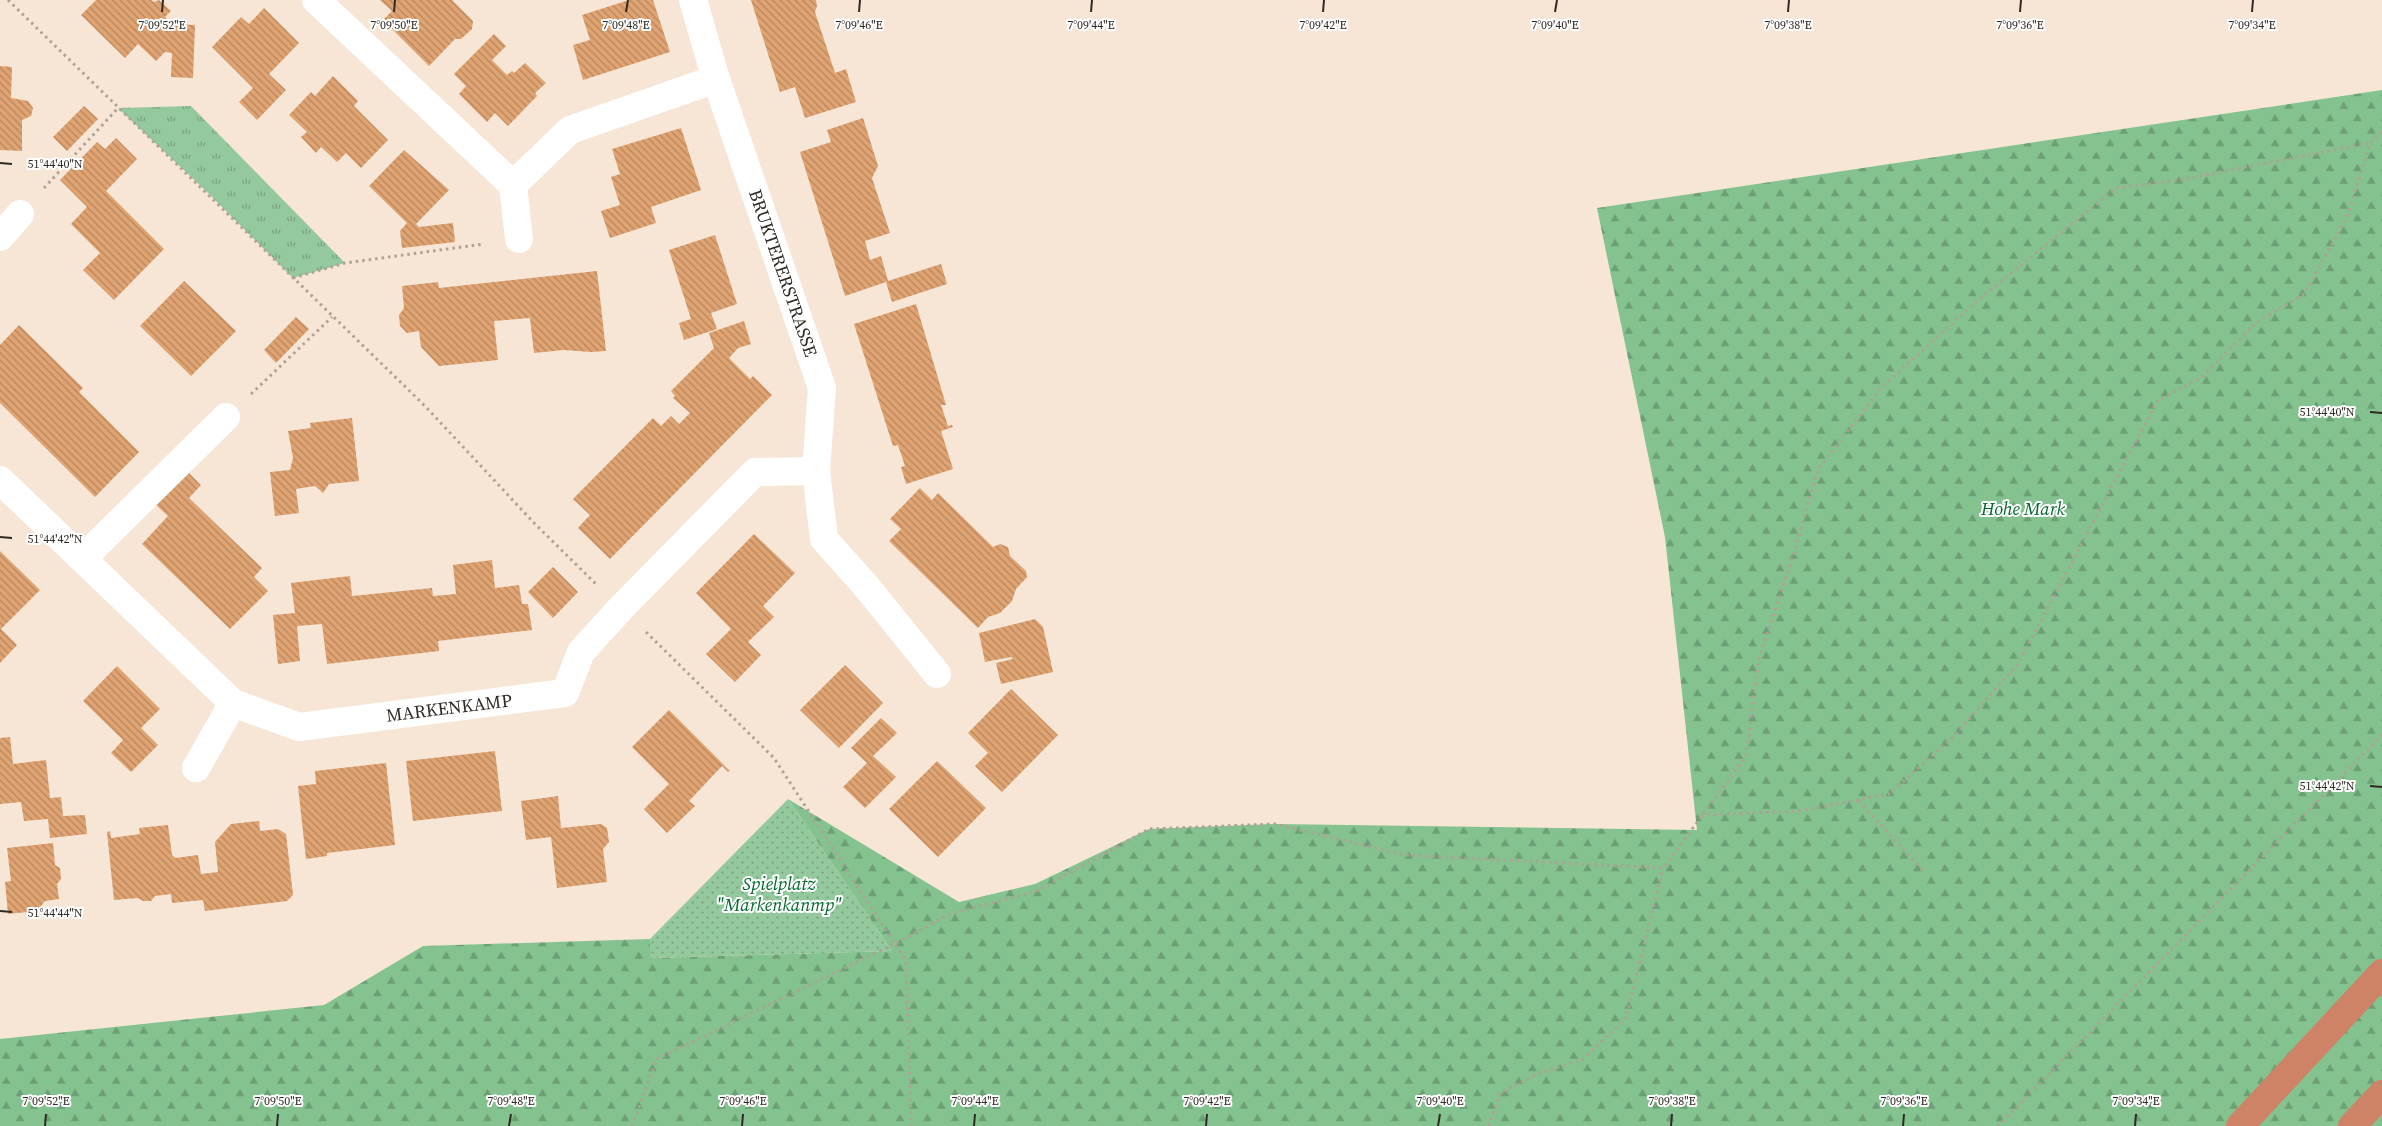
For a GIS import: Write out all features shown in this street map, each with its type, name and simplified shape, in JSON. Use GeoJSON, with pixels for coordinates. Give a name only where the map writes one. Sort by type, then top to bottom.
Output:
{"type":"FeatureCollection","features":[{"type":"Feature","properties":{"kind":"highway"},"geometry":{"type":"LineString","coordinates":[[2240,1126],[2382,973]]}},
{"type":"Feature","properties":{"kind":"highway"},"geometry":{"type":"LineString","coordinates":[[2352,1126],[2382,1094]]}},
{"type":"Feature","properties":{"kind":"street"},"geometry":{"type":"LineString","coordinates":[[316,0],[513,185],[520,239]]}},
{"type":"Feature","properties":{"kind":"street","name":"BRUKTERERSTRASSE"},"geometry":{"type":"LineString","coordinates":[[693,0],[716,80],[822,388],[816,471],[824,539],[866,586],[937,674]]}},
{"type":"Feature","properties":{"kind":"street"},"geometry":{"type":"LineString","coordinates":[[513,185],[570,130],[716,80]]}},
{"type":"Feature","properties":{"kind":"street"},"geometry":{"type":"LineString","coordinates":[[0,237],[20,214]]}},
{"type":"Feature","properties":{"kind":"street"},"geometry":{"type":"LineString","coordinates":[[83,558],[226,417]]}},
{"type":"Feature","properties":{"kind":"street"},"geometry":{"type":"LineString","coordinates":[[621,608],[755,472],[816,471]]}},
{"type":"Feature","properties":{"kind":"street","name":"MARKENKAMP"},"geometry":{"type":"LineString","coordinates":[[0,480],[233,704],[298,726],[565,693],[581,652],[621,608]]}},
{"type":"Feature","properties":{"kind":"street"},"geometry":{"type":"LineString","coordinates":[[196,768],[233,704]]}},
{"type":"Feature","properties":{"kind":"path"},"geometry":{"type":"LineString","coordinates":[[8,0],[425,406],[536,524],[774,758],[906,961],[911,1126]]}},
{"type":"Feature","properties":{"kind":"path"},"geometry":{"type":"LineString","coordinates":[[20,214],[118,108]]}},
{"type":"Feature","properties":{"kind":"path"},"geometry":{"type":"LineString","coordinates":[[1701,815],[1799,812],[1889,794],[1953,737],[2018,664],[2157,401],[2203,376],[2256,324],[2304,294],[2347,217],[2370,143],[2382,132]]}},
{"type":"Feature","properties":{"kind":"path"},"geometry":{"type":"LineString","coordinates":[[1489,1126],[1500,1092],[1537,1074],[1582,1060],[1626,1018],[1663,868],[1746,757],[1758,658],[1793,556],[1818,469],[1881,388],[1978,300],[2116,188],[2179,180],[2370,143]]}},
{"type":"Feature","properties":{"kind":"path"},"geometry":{"type":"LineString","coordinates":[[293,278],[345,263],[520,239]]}},
{"type":"Feature","properties":{"kind":"path"},"geometry":{"type":"LineString","coordinates":[[226,417],[332,317]]}},
{"type":"Feature","properties":{"kind":"path"},"geometry":{"type":"LineString","coordinates":[[1998,1126],[2382,735]]}},
{"type":"Feature","properties":{"kind":"path"},"geometry":{"type":"LineString","coordinates":[[1859,801],[1924,872]]}},
{"type":"Feature","properties":{"kind":"path"},"geometry":{"type":"LineString","coordinates":[[632,1126],[656,1059],[894,944],[950,914],[1037,891],[1149,829],[1274,824],[1405,855],[1663,868]]}},
{"type":"Feature","properties":{"kind":"green space","name":"Hohe Mark"},"geometry":{"type":"Polygon","coordinates":[[[2382,90],[2382,1126],[0,1126],[0,1039],[324,1005],[423,946],[650,939],[651,958],[892,951],[788,799],[959,902],[1035,884],[1149,829],[1275,824],[1697,830],[1665,537],[1597,208],[2382,90]]]}},
{"type":"Feature","properties":{"kind":"green space"},"geometry":{"type":"Polygon","coordinates":[[[191,106],[345,263],[293,278],[207,192],[118,108],[191,106]]]}},
{"type":"Feature","properties":{"kind":"green space","name":"Spielplatz \"Markenkanmp\""},"geometry":{"type":"Polygon","coordinates":[[[788,799],[892,951],[650,958],[650,939],[788,799]]]}},
{"type":"Feature","properties":{"kind":"building"},"geometry":{"type":"Polygon","coordinates":[[[96,0],[151,0],[154,2],[159,0],[171,11],[165,17],[173,24],[195,25],[193,78],[171,77],[172,53],[165,52],[156,61],[138,44],[125,58],[81,15],[96,0]]]}},
{"type":"Feature","properties":{"kind":"building"},"geometry":{"type":"Polygon","coordinates":[[[380,0],[452,0],[473,21],[472,29],[461,39],[455,39],[429,66],[383,20],[392,11],[380,0]]]}},
{"type":"Feature","properties":{"kind":"building"},"geometry":{"type":"Polygon","coordinates":[[[629,0],[653,0],[670,52],[583,80],[573,45],[590,40],[582,15],[629,0]]]}},
{"type":"Feature","properties":{"kind":"building"},"geometry":{"type":"Polygon","coordinates":[[[751,0],[816,0],[815,12],[835,73],[846,69],[856,102],[805,118],[795,87],[780,92],[751,0]]]}},
{"type":"Feature","properties":{"kind":"building"},"geometry":{"type":"Polygon","coordinates":[[[264,8],[299,43],[269,74],[286,90],[257,120],[239,102],[253,88],[212,47],[241,17],[249,24],[264,8]]]}},
{"type":"Feature","properties":{"kind":"building"},"geometry":{"type":"Polygon","coordinates":[[[494,34],[506,46],[492,60],[507,75],[512,71],[514,73],[525,63],[546,83],[535,93],[537,96],[508,126],[495,113],[487,122],[459,94],[466,86],[454,74],[494,34]]]}},
{"type":"Feature","properties":{"kind":"building"},"geometry":{"type":"Polygon","coordinates":[[[0,66],[12,67],[11,98],[28,101],[33,108],[31,116],[22,120],[22,151],[0,150],[0,66]]]}},
{"type":"Feature","properties":{"kind":"building"},"geometry":{"type":"Polygon","coordinates":[[[333,76],[358,101],[354,106],[388,140],[361,168],[346,153],[337,162],[321,147],[316,153],[301,137],[307,132],[289,115],[311,92],[315,96],[333,76]]]}},
{"type":"Feature","properties":{"kind":"building"},"geometry":{"type":"Polygon","coordinates":[[[84,106],[98,119],[67,151],[53,137],[84,106]]]}},
{"type":"Feature","properties":{"kind":"building"},"geometry":{"type":"Polygon","coordinates":[[[863,118],[878,166],[872,178],[890,233],[865,241],[870,260],[881,256],[888,281],[941,264],[947,284],[892,302],[886,282],[845,296],[800,152],[831,142],[827,130],[863,118]]]}},
{"type":"Feature","properties":{"kind":"building"},"geometry":{"type":"Polygon","coordinates":[[[681,128],[701,190],[651,207],[656,223],[610,238],[601,211],[620,205],[611,177],[620,174],[612,149],[681,128]]]}},
{"type":"Feature","properties":{"kind":"building"},"geometry":{"type":"Polygon","coordinates":[[[116,138],[137,159],[106,191],[164,249],[114,300],[83,270],[100,253],[71,224],[87,207],[60,180],[97,142],[105,149],[116,138]]]}},
{"type":"Feature","properties":{"kind":"building"},"geometry":{"type":"Polygon","coordinates":[[[404,150],[449,190],[416,224],[419,227],[453,223],[455,242],[402,248],[400,231],[407,223],[369,186],[404,150]]]}},
{"type":"Feature","properties":{"kind":"building"},"geometry":{"type":"Polygon","coordinates":[[[715,235],[737,304],[711,313],[717,329],[684,340],[679,323],[691,319],[669,250],[715,235]]]}},
{"type":"Feature","properties":{"kind":"building"},"geometry":{"type":"Polygon","coordinates":[[[597,271],[606,351],[563,350],[534,353],[530,318],[494,321],[498,360],[439,366],[421,347],[419,331],[407,333],[400,326],[399,315],[404,308],[402,286],[438,282],[439,288],[597,271]]]}},
{"type":"Feature","properties":{"kind":"building"},"geometry":{"type":"Polygon","coordinates":[[[184,281],[236,331],[191,376],[140,326],[184,281]]]}},
{"type":"Feature","properties":{"kind":"building"},"geometry":{"type":"Polygon","coordinates":[[[916,304],[946,405],[941,405],[948,426],[952,425],[953,427],[941,431],[953,469],[906,484],[901,467],[905,466],[898,445],[893,446],[854,324],[916,304]]]}},
{"type":"Feature","properties":{"kind":"building"},"geometry":{"type":"Polygon","coordinates":[[[296,317],[309,329],[276,363],[264,350],[296,317]]]}},
{"type":"Feature","properties":{"kind":"building"},"geometry":{"type":"Polygon","coordinates":[[[744,321],[751,344],[738,348],[729,358],[750,379],[753,376],[772,395],[610,559],[578,528],[590,515],[573,499],[653,418],[661,426],[671,416],[679,424],[690,413],[673,398],[675,396],[671,391],[714,348],[709,333],[744,321]]]}},
{"type":"Feature","properties":{"kind":"building"},"geometry":{"type":"Polygon","coordinates":[[[19,325],[83,388],[79,392],[139,452],[95,497],[0,403],[0,345],[19,325]]]}},
{"type":"Feature","properties":{"kind":"building"},"geometry":{"type":"Polygon","coordinates":[[[352,418],[359,481],[329,484],[323,493],[315,486],[296,489],[299,513],[275,516],[270,472],[290,470],[293,458],[288,431],[311,428],[310,423],[352,418]]]}},
{"type":"Feature","properties":{"kind":"building"},"geometry":{"type":"Polygon","coordinates":[[[187,471],[201,485],[189,498],[262,568],[254,577],[268,591],[230,629],[142,544],[168,516],[155,504],[187,471]]]}},
{"type":"Feature","properties":{"kind":"building"},"geometry":{"type":"Polygon","coordinates":[[[920,488],[932,500],[938,493],[993,547],[1000,544],[1008,547],[1010,556],[1026,571],[1027,577],[1016,589],[1012,601],[1000,613],[988,617],[978,628],[889,541],[901,529],[890,519],[920,488]]]}},
{"type":"Feature","properties":{"kind":"building"},"geometry":{"type":"Polygon","coordinates":[[[754,534],[795,573],[763,606],[774,617],[748,642],[761,655],[735,682],[706,654],[731,629],[696,593],[754,534]]]}},
{"type":"Feature","properties":{"kind":"building"},"geometry":{"type":"Polygon","coordinates":[[[0,551],[40,590],[1,629],[17,645],[0,663],[0,551]]]}},
{"type":"Feature","properties":{"kind":"building"},"geometry":{"type":"Polygon","coordinates":[[[492,560],[495,588],[519,585],[522,604],[528,604],[532,630],[438,641],[439,651],[327,664],[322,624],[297,626],[300,661],[278,664],[273,615],[295,613],[291,583],[350,576],[352,596],[432,588],[433,596],[456,594],[453,565],[492,560]]]}},
{"type":"Feature","properties":{"kind":"building"},"geometry":{"type":"Polygon","coordinates":[[[553,567],[578,592],[553,618],[528,592],[553,567]]]}},
{"type":"Feature","properties":{"kind":"building"},"geometry":{"type":"Polygon","coordinates":[[[1035,619],[1043,627],[1053,672],[1001,684],[996,663],[1013,659],[1011,657],[985,662],[979,633],[1035,619]]]}},
{"type":"Feature","properties":{"kind":"building"},"geometry":{"type":"Polygon","coordinates":[[[845,665],[883,703],[839,748],[800,710],[845,665]]]}},
{"type":"Feature","properties":{"kind":"building"},"geometry":{"type":"Polygon","coordinates":[[[117,666],[160,709],[141,728],[158,745],[131,772],[111,753],[123,740],[83,701],[117,666]]]}},
{"type":"Feature","properties":{"kind":"building"},"geometry":{"type":"Polygon","coordinates":[[[1011,689],[1058,735],[1002,792],[975,766],[988,753],[968,733],[1011,689]]]}},
{"type":"Feature","properties":{"kind":"building"},"geometry":{"type":"Polygon","coordinates":[[[669,710],[730,771],[728,772],[722,766],[689,801],[695,806],[667,833],[644,809],[669,784],[632,747],[669,710]]]}},
{"type":"Feature","properties":{"kind":"building"},"geometry":{"type":"Polygon","coordinates":[[[881,718],[897,733],[873,756],[896,777],[865,808],[843,787],[867,763],[851,748],[881,718]]]}},
{"type":"Feature","properties":{"kind":"building"},"geometry":{"type":"Polygon","coordinates":[[[10,737],[13,764],[46,760],[50,798],[61,797],[63,816],[85,815],[87,834],[50,838],[48,819],[24,821],[21,802],[0,804],[0,738],[10,737]]]}},
{"type":"Feature","properties":{"kind":"building"},"geometry":{"type":"Polygon","coordinates":[[[495,751],[502,811],[413,821],[406,761],[495,751]]]}},
{"type":"Feature","properties":{"kind":"building"},"geometry":{"type":"Polygon","coordinates":[[[937,761],[986,808],[938,857],[889,809],[937,761]]]}},
{"type":"Feature","properties":{"kind":"building"},"geometry":{"type":"Polygon","coordinates":[[[386,763],[395,845],[327,853],[327,856],[306,859],[298,786],[316,784],[315,771],[386,763]]]}},
{"type":"Feature","properties":{"kind":"building"},"geometry":{"type":"Polygon","coordinates":[[[558,796],[561,828],[601,824],[607,828],[609,842],[603,849],[607,882],[557,888],[551,837],[526,840],[521,801],[558,796]]]}},
{"type":"Feature","properties":{"kind":"building"},"geometry":{"type":"Polygon","coordinates":[[[259,821],[260,831],[278,829],[286,834],[293,895],[287,901],[205,911],[203,900],[172,903],[171,894],[155,896],[151,901],[143,901],[138,898],[114,900],[107,832],[110,831],[111,838],[140,834],[139,828],[168,825],[172,855],[175,858],[198,855],[201,874],[218,872],[215,842],[231,824],[259,821]]]}},
{"type":"Feature","properties":{"kind":"building"},"geometry":{"type":"Polygon","coordinates":[[[53,843],[55,865],[60,868],[61,879],[57,884],[59,899],[45,901],[37,911],[8,914],[5,882],[11,881],[7,848],[53,843]]]}}]}
